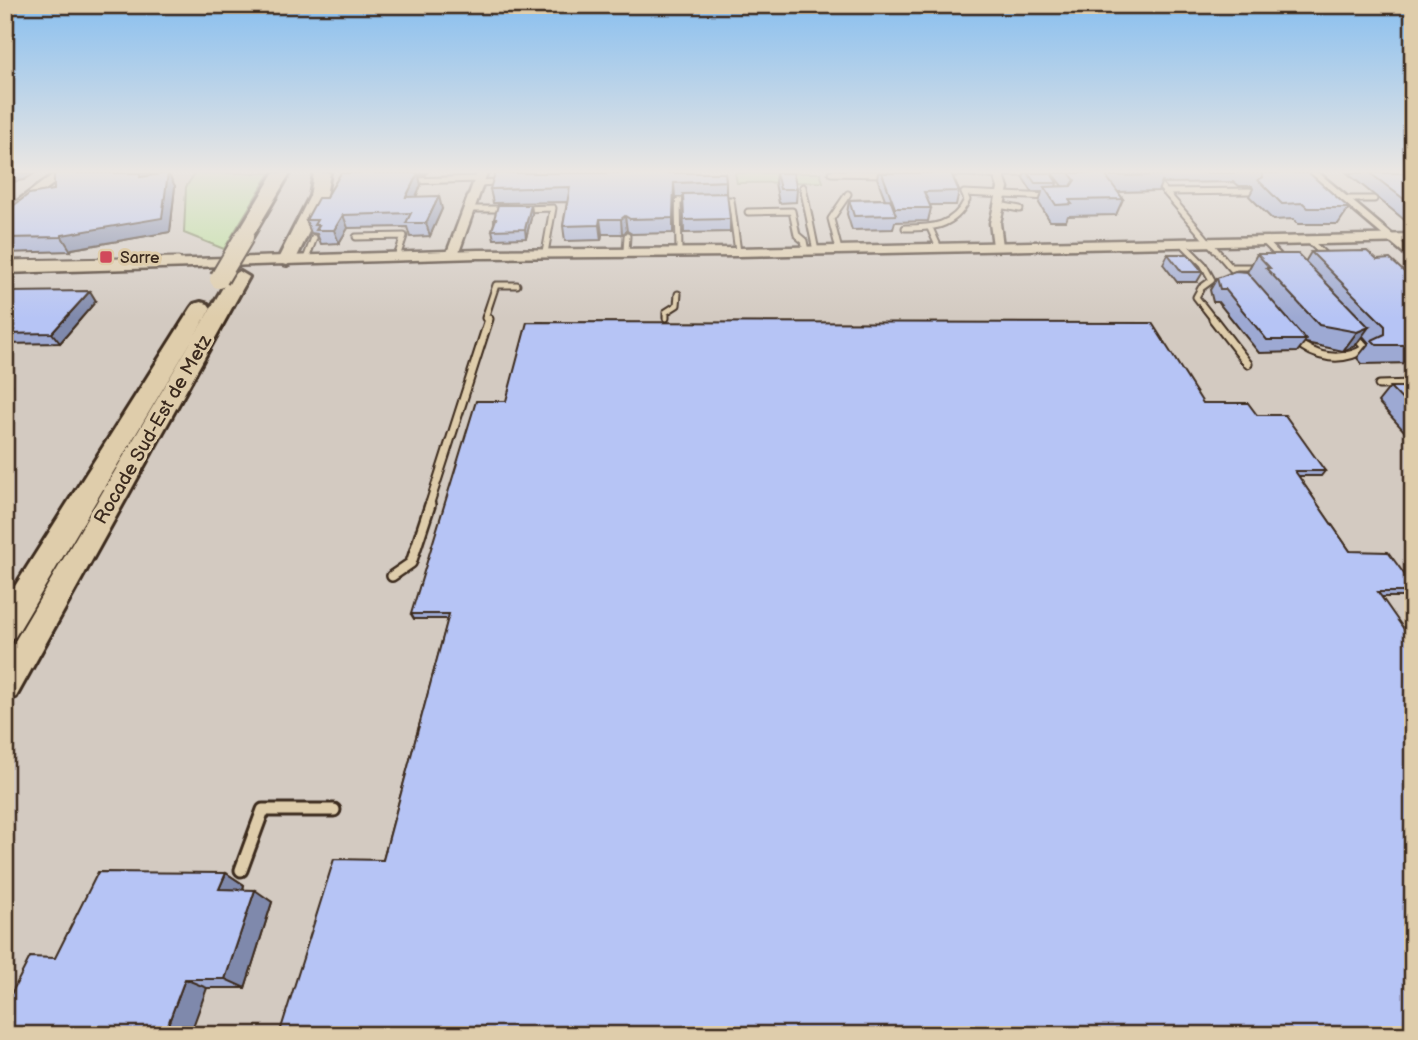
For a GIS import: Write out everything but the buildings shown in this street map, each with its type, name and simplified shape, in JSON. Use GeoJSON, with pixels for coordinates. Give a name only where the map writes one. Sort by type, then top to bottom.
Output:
{"type":"FeatureCollection","features":[{"type":"Feature","properties":{"kind":"highway","name":"Rocade Sud-Est de Metz"},"geometry":{"type":"LineString","coordinates":[[253,237],[260,222]]}},
{"type":"Feature","properties":{"kind":"highway","name":"Rocade Sud-Est de Metz"},"geometry":{"type":"LineString","coordinates":[[5,687],[229,278],[264,222]]}},
{"type":"Feature","properties":{"kind":"highway"},"geometry":{"type":"LineString","coordinates":[[287,259],[305,222]]}},
{"type":"Feature","properties":{"kind":"highway","name":"Rocade Sud-Est de Metz"},"geometry":{"type":"LineString","coordinates":[[5,628],[229,278]]}},
{"type":"Feature","properties":{"kind":"street"},"geometry":{"type":"LineString","coordinates":[[452,255],[464,222]]}},
{"type":"Feature","properties":{"kind":"street"},"geometry":{"type":"LineString","coordinates":[[995,222],[998,246]]}},
{"type":"Feature","properties":{"kind":"street"},"geometry":{"type":"LineString","coordinates":[[1371,222],[1413,258]]}},
{"type":"Feature","properties":{"kind":"street"},"geometry":{"type":"LineString","coordinates":[[5,269],[188,261],[626,251],[811,251],[1413,238]]}},
{"type":"Feature","properties":{"kind":"lane"},"geometry":{"type":"LineString","coordinates":[[545,253],[551,222]]}},
{"type":"Feature","properties":{"kind":"lane"},"geometry":{"type":"LineString","coordinates":[[678,222],[679,251]]}},
{"type":"Feature","properties":{"kind":"lane"},"geometry":{"type":"LineString","coordinates":[[734,222],[738,252]]}},
{"type":"Feature","properties":{"kind":"lane"},"geometry":{"type":"LineString","coordinates":[[794,222],[797,235],[811,251]]}},
{"type":"Feature","properties":{"kind":"lane"},"geometry":{"type":"LineString","coordinates":[[807,222],[811,251]]}},
{"type":"Feature","properties":{"kind":"lane"},"geometry":{"type":"LineString","coordinates":[[832,222],[839,250]]}},
{"type":"Feature","properties":{"kind":"lane"},"geometry":{"type":"LineString","coordinates":[[905,228],[942,228],[949,222]]}},
{"type":"Feature","properties":{"kind":"lane"},"geometry":{"type":"LineString","coordinates":[[1190,222],[1249,288]]}},
{"type":"Feature","properties":{"kind":"lane"},"geometry":{"type":"LineString","coordinates":[[930,228],[939,248]]}},
{"type":"Feature","properties":{"kind":"lane"},"geometry":{"type":"LineString","coordinates":[[356,237],[404,236],[397,257]]}},
{"type":"Feature","properties":{"kind":"lane"},"geometry":{"type":"LineString","coordinates":[[626,251],[627,236]]}},
{"type":"Feature","properties":{"kind":"lane"},"geometry":{"type":"LineString","coordinates":[[306,259],[314,239]]}},
{"type":"Feature","properties":{"kind":"lane"},"geometry":{"type":"LineString","coordinates":[[1308,240],[1333,264]]}},
{"type":"Feature","properties":{"kind":"lane"},"geometry":{"type":"LineString","coordinates":[[1264,241],[1289,267],[1277,267]]}},
{"type":"Feature","properties":{"kind":"lane"},"geometry":{"type":"LineString","coordinates":[[1181,242],[1203,264],[1212,280],[1201,288],[1196,298],[1248,364]]}},
{"type":"Feature","properties":{"kind":"lane"},"geometry":{"type":"LineString","coordinates":[[5,263],[188,261]]}},
{"type":"Feature","properties":{"kind":"lane"},"geometry":{"type":"LineString","coordinates":[[1231,267],[1266,267]]}},
{"type":"Feature","properties":{"kind":"lane"},"geometry":{"type":"LineString","coordinates":[[392,576],[411,564],[496,285],[517,285]]}},
{"type":"Feature","properties":{"kind":"lane"},"geometry":{"type":"LineString","coordinates":[[666,318],[666,312],[677,305],[678,294]]}},
{"type":"Feature","properties":{"kind":"lane"},"geometry":{"type":"LineString","coordinates":[[1285,329],[1303,349],[1327,357],[1356,356],[1366,348],[1349,330]]}},
{"type":"Feature","properties":{"kind":"lane"},"geometry":{"type":"LineString","coordinates":[[1379,385],[1413,384]]}},
{"type":"Feature","properties":{"kind":"lane"},"geometry":{"type":"LineString","coordinates":[[241,870],[263,810],[334,810]]}},
{"type":"Feature","properties":{"kind":"green space"},"geometry":{"type":"Polygon","coordinates":[[[184,222],[241,222],[224,249],[184,233],[184,222]]]}},
{"type":"Feature","properties":{"kind":"place","name":"Sarre"},"geometry":{"type":"Point","coordinates":[106,257]}}]}
